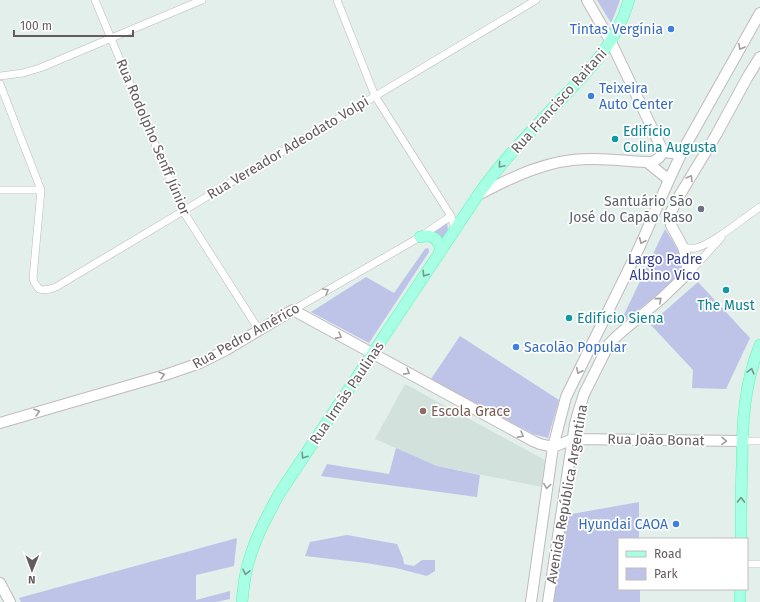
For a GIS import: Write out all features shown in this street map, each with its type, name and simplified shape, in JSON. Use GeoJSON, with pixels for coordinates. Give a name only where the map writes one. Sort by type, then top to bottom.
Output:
{"type":"FeatureCollection","features":[{"type":"Feature","properties":{"kind":"main road","name":"Rua Francisco Raitani"},"geometry":{"type":"LineString","coordinates":[[478,195],[500,165],[604,53],[624,16],[629,0]]}},
{"type":"Feature","properties":{"kind":"main road","name":"Rua Irmãs Paulinas"},"geometry":{"type":"LineString","coordinates":[[242,602],[247,568],[252,550],[279,494],[478,195]]}},
{"type":"Feature","properties":{"kind":"main road"},"geometry":{"type":"LineString","coordinates":[[420,237],[425,235],[436,239],[440,244],[441,250]]}},
{"type":"Feature","properties":{"kind":"main road"},"geometry":{"type":"LineString","coordinates":[[741,538],[744,404],[746,389],[760,346]]}},
{"type":"Feature","properties":{"kind":"main road"},"geometry":{"type":"LineString","coordinates":[[740,590],[740,602]]}},
{"type":"Feature","properties":{"kind":"street","name":"Rua Rodolpho Senff Júnior"},"geometry":{"type":"LineString","coordinates":[[95,0],[183,211],[259,330]]}},
{"type":"Feature","properties":{"kind":"street"},"geometry":{"type":"LineString","coordinates":[[0,76],[31,71],[202,0]]}},
{"type":"Feature","properties":{"kind":"street"},"geometry":{"type":"LineString","coordinates":[[337,0],[375,96],[451,216],[454,231]]}},
{"type":"Feature","properties":{"kind":"street","name":"Rua Vereador Adeodato Volpi"},"geometry":{"type":"LineString","coordinates":[[41,190],[33,278],[39,289],[50,290],[536,0]]}},
{"type":"Feature","properties":{"kind":"street"},"geometry":{"type":"LineString","coordinates":[[587,0],[611,42],[663,151],[672,154],[683,150]]}},
{"type":"Feature","properties":{"kind":"street","name":"Avenida República Argentina"},"geometry":{"type":"LineString","coordinates":[[531,602],[553,447],[562,409],[569,390],[639,248],[683,150],[760,13]]}},
{"type":"Feature","properties":{"kind":"street"},"geometry":{"type":"LineString","coordinates":[[685,276],[686,262],[683,247],[671,225],[671,212],[760,57]]}},
{"type":"Feature","properties":{"kind":"street"},"geometry":{"type":"LineString","coordinates":[[0,84],[41,190],[0,190]]}},
{"type":"Feature","properties":{"kind":"street"},"geometry":{"type":"LineString","coordinates":[[478,195],[525,173],[556,163],[587,159],[652,162],[658,160],[663,151]]}},
{"type":"Feature","properties":{"kind":"street"},"geometry":{"type":"LineString","coordinates":[[647,162],[669,180]]}},
{"type":"Feature","properties":{"kind":"street"},"geometry":{"type":"LineString","coordinates":[[683,247],[696,248],[712,240],[760,207]]}},
{"type":"Feature","properties":{"kind":"street","name":"Rua Pedro Américo"},"geometry":{"type":"LineString","coordinates":[[0,423],[189,367],[212,357],[420,237],[451,216]]}},
{"type":"Feature","properties":{"kind":"street"},"geometry":{"type":"LineString","coordinates":[[685,276],[729,229]]}},
{"type":"Feature","properties":{"kind":"street","name":"Avenida República Argentina"},"geometry":{"type":"LineString","coordinates":[[548,602],[573,439],[582,399],[609,344],[685,276]]}},
{"type":"Feature","properties":{"kind":"street"},"geometry":{"type":"LineString","coordinates":[[293,310],[533,441],[553,447]]}},
{"type":"Feature","properties":{"kind":"street","name":"Rua João Bonat"},"geometry":{"type":"LineString","coordinates":[[553,447],[573,439],[760,441]]}},
{"type":"Feature","properties":{"kind":"street"},"geometry":{"type":"LineString","coordinates":[[748,564],[760,564]]}},
{"type":"Feature","properties":{"kind":"street"},"geometry":{"type":"LineString","coordinates":[[0,583],[10,602]]}},
{"type":"Feature","properties":{"kind":"shaded area","name":"Escola Grace"},"geometry":{"type":"Polygon","coordinates":[[[405,384],[545,460],[542,487],[437,466],[375,439],[405,384]]]}},
{"type":"Feature","properties":{"kind":"green space"},"geometry":{"type":"Polygon","coordinates":[[[597,0],[620,0],[611,23],[597,0]]]}},
{"type":"Feature","properties":{"kind":"green space"},"geometry":{"type":"Polygon","coordinates":[[[447,222],[448,230],[441,240],[439,234],[433,232],[447,222]]]}},
{"type":"Feature","properties":{"kind":"green space","name":"Largo Padre Albino Vico"},"geometry":{"type":"Polygon","coordinates":[[[665,229],[679,252],[681,268],[679,274],[676,280],[619,325],[665,229]]]}},
{"type":"Feature","properties":{"kind":"green space"},"geometry":{"type":"Polygon","coordinates":[[[427,248],[429,249],[429,252],[369,343],[311,312],[366,277],[394,293],[427,248]]]}},
{"type":"Feature","properties":{"kind":"green space"},"geometry":{"type":"Polygon","coordinates":[[[698,282],[750,338],[726,389],[692,388],[693,370],[650,324],[698,282]]]}},
{"type":"Feature","properties":{"kind":"green space"},"geometry":{"type":"Polygon","coordinates":[[[460,336],[559,400],[548,438],[533,434],[431,379],[460,336]]]}},
{"type":"Feature","properties":{"kind":"green space"},"geometry":{"type":"Polygon","coordinates":[[[396,448],[437,466],[480,475],[477,497],[321,476],[327,464],[389,474],[396,448]]]}},
{"type":"Feature","properties":{"kind":"green space"},"geometry":{"type":"Polygon","coordinates":[[[639,502],[639,538],[618,538],[618,590],[640,590],[640,602],[552,602],[566,515],[639,502]]]}},
{"type":"Feature","properties":{"kind":"green space"},"geometry":{"type":"Polygon","coordinates":[[[347,535],[397,544],[404,564],[414,566],[422,560],[435,560],[435,571],[427,576],[396,568],[366,563],[305,556],[310,542],[347,535]]]}},
{"type":"Feature","properties":{"kind":"green space"},"geometry":{"type":"Polygon","coordinates":[[[237,538],[234,566],[196,575],[196,600],[230,591],[230,599],[216,602],[21,602],[19,598],[237,538]]]}},
{"type":"Feature","properties":{"kind":"place","name":"Tintas Vergínia"},"geometry":{"type":"Point","coordinates":[671,29]}},
{"type":"Feature","properties":{"kind":"place","name":"Teixeira Auto Center"},"geometry":{"type":"Point","coordinates":[591,96]}},
{"type":"Feature","properties":{"kind":"place","name":"Edifício Colina Augusta"},"geometry":{"type":"Point","coordinates":[615,139]}},
{"type":"Feature","properties":{"kind":"place","name":"Santuário São José do Capão Raso"},"geometry":{"type":"Point","coordinates":[701,209]}},
{"type":"Feature","properties":{"kind":"place","name":"The Must"},"geometry":{"type":"Point","coordinates":[726,290]}},
{"type":"Feature","properties":{"kind":"place","name":"Edifício Siena"},"geometry":{"type":"Point","coordinates":[569,318]}},
{"type":"Feature","properties":{"kind":"place","name":"Sacolão Popular"},"geometry":{"type":"Point","coordinates":[516,347]}},
{"type":"Feature","properties":{"kind":"place","name":"Escola Grace"},"geometry":{"type":"Point","coordinates":[423,411]}},
{"type":"Feature","properties":{"kind":"place","name":"Hyundai CAOA"},"geometry":{"type":"Point","coordinates":[676,524]}}]}
